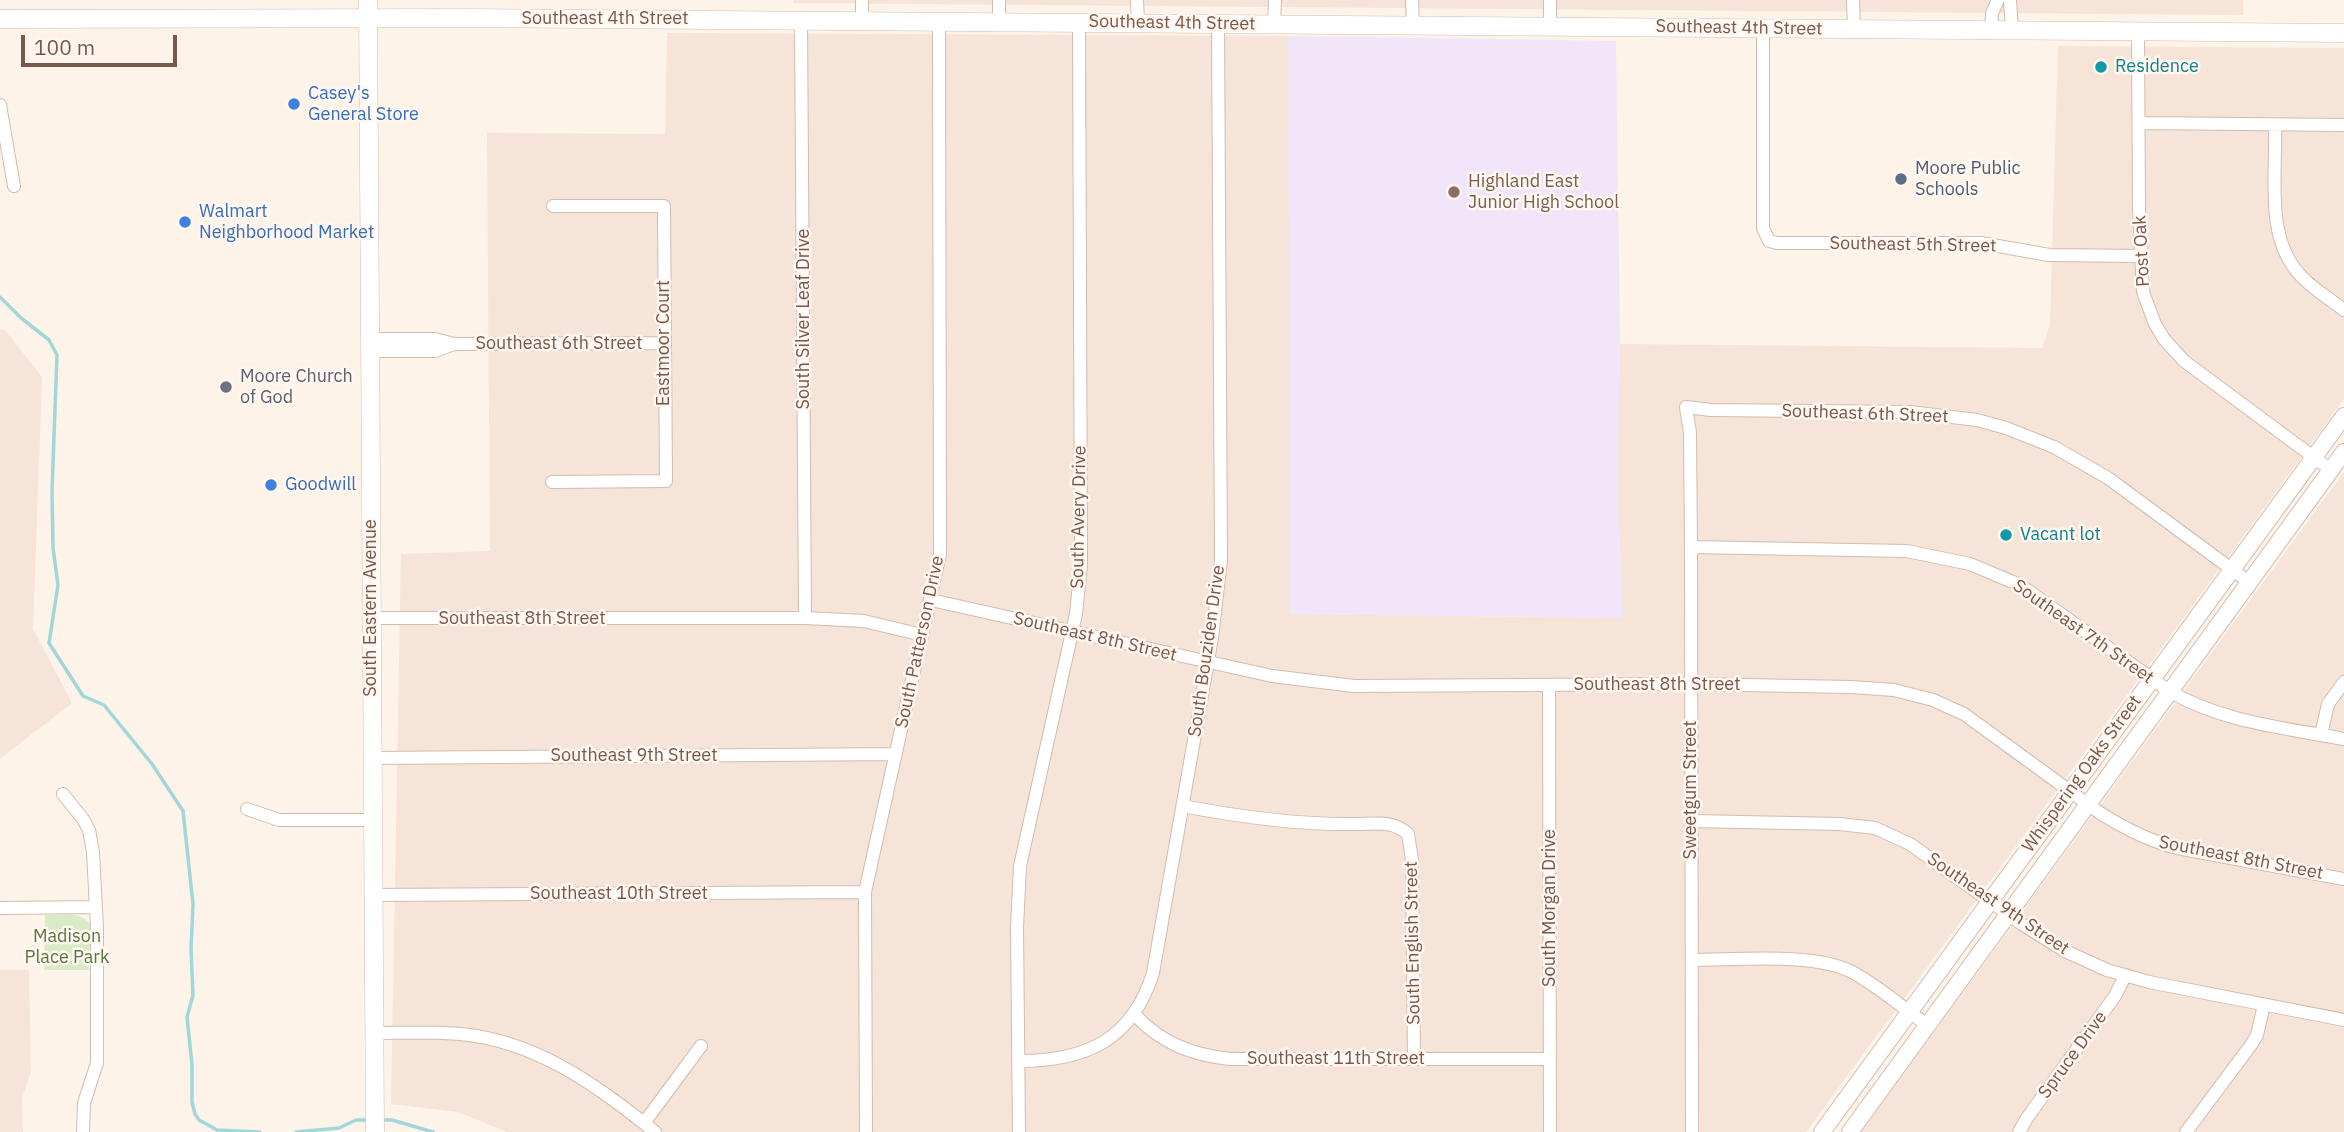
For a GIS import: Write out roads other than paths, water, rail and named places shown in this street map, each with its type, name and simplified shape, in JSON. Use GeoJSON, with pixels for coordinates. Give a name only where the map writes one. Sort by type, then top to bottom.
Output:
{"type":"FeatureCollection","features":[{"type":"Feature","properties":{"kind":"main road","name":"Southeast 4th Street"},"geometry":{"type":"LineString","coordinates":[[0,19],[368,9],[862,21],[2344,33]]}},
{"type":"Feature","properties":{"kind":"main road","name":"South Eastern Avenue"},"geometry":{"type":"LineString","coordinates":[[368,9],[375,1124]]}},
{"type":"Feature","properties":{"kind":"street"},"geometry":{"type":"LineString","coordinates":[[862,0],[862,21]]}},
{"type":"Feature","properties":{"kind":"street"},"geometry":{"type":"LineString","coordinates":[[999,0],[999,22]]}},
{"type":"Feature","properties":{"kind":"street"},"geometry":{"type":"LineString","coordinates":[[1137,0],[1138,23]]}},
{"type":"Feature","properties":{"kind":"street"},"geometry":{"type":"LineString","coordinates":[[1274,24],[1275,0]]}},
{"type":"Feature","properties":{"kind":"street"},"geometry":{"type":"LineString","coordinates":[[1412,0],[1413,25]]}},
{"type":"Feature","properties":{"kind":"street"},"geometry":{"type":"LineString","coordinates":[[1550,0],[1550,26]]}},
{"type":"Feature","properties":{"kind":"street"},"geometry":{"type":"LineString","coordinates":[[1853,0],[1854,30]]}},
{"type":"Feature","properties":{"kind":"street"},"geometry":{"type":"LineString","coordinates":[[1990,31],[1992,13],[1998,0]]}},
{"type":"Feature","properties":{"kind":"street"},"geometry":{"type":"LineString","coordinates":[[2010,0],[2012,31]]}},
{"type":"Feature","properties":{"kind":"street","name":"South Silver Leaf Drive"},"geometry":{"type":"LineString","coordinates":[[801,20],[805,618]]}},
{"type":"Feature","properties":{"kind":"street","name":"South Patterson Drive"},"geometry":{"type":"LineString","coordinates":[[866,1132],[865,892],[940,554],[939,21]]}},
{"type":"Feature","properties":{"kind":"street","name":"South Avery Drive"},"geometry":{"type":"LineString","coordinates":[[1019,1132],[1017,927],[1020,866],[1072,631],[1081,565],[1079,22]]}},
{"type":"Feature","properties":{"kind":"street","name":"South Bouziden Drive"},"geometry":{"type":"LineString","coordinates":[[1019,1060],[1044,1060],[1087,1052],[1111,1037],[1135,1015],[1153,973],[1217,609],[1221,560],[1219,23]]}},
{"type":"Feature","properties":{"kind":"street","name":"Southeast 5th Street"},"geometry":{"type":"LineString","coordinates":[[1763,29],[1763,228],[1769,241],[1981,243],[2049,255],[2140,256]]}},
{"type":"Feature","properties":{"kind":"street","name":"Post Oak"},"geometry":{"type":"LineString","coordinates":[[2138,31],[2140,256],[2147,308],[2164,339],[2199,373],[2331,470]]}},
{"type":"Feature","properties":{"kind":"street"},"geometry":{"type":"LineString","coordinates":[[0,105],[14,186]]}},
{"type":"Feature","properties":{"kind":"street"},"geometry":{"type":"LineString","coordinates":[[2140,123],[2344,125]]}},
{"type":"Feature","properties":{"kind":"street"},"geometry":{"type":"LineString","coordinates":[[2275,125],[2276,204],[2281,242],[2301,276],[2344,310]]}},
{"type":"Feature","properties":{"kind":"street","name":"Eastmoor Court"},"geometry":{"type":"LineString","coordinates":[[552,482],[666,481],[664,206],[553,206]]}},
{"type":"Feature","properties":{"kind":"street","name":"Southeast 6th Street"},"geometry":{"type":"LineString","coordinates":[[369,345],[435,339],[454,344],[663,343]]}},
{"type":"Feature","properties":{"kind":"street","name":"Southeast 6th Street"},"geometry":{"type":"LineString","coordinates":[[1686,407],[1711,410],[1910,412],[1977,420],[2006,428],[2032,437],[2109,478],[2249,582]]}},
{"type":"Feature","properties":{"kind":"street","name":"Sweetgum Street"},"geometry":{"type":"LineString","coordinates":[[1686,407],[1690,433],[1691,547],[1692,1132]]}},
{"type":"Feature","properties":{"kind":"street","name":"Whispering Oaks Street"},"geometry":{"type":"LineString","coordinates":[[1822,1132],[2344,416]]}},
{"type":"Feature","properties":{"kind":"street","name":"Whispering Oaks Street"},"geometry":{"type":"LineString","coordinates":[[1850,1132],[2344,452]]}},
{"type":"Feature","properties":{"kind":"street","name":"Southeast 7th Street"},"geometry":{"type":"LineString","coordinates":[[1691,547],[1908,551],[1970,564],[1991,571],[2029,592],[2169,691],[2199,706],[2226,716],[2344,739]]}},
{"type":"Feature","properties":{"kind":"street","name":"Southeast 8th Street"},"geometry":{"type":"LineString","coordinates":[[931,600],[1299,681],[1354,686],[1691,684],[1874,688],[1917,695],[1964,714],[2123,827],[2164,845],[2344,879]]}},
{"type":"Feature","properties":{"kind":"street","name":"Southeast 8th Street"},"geometry":{"type":"LineString","coordinates":[[372,618],[805,618],[864,621],[922,635]]}},
{"type":"Feature","properties":{"kind":"street"},"geometry":{"type":"LineString","coordinates":[[2321,735],[2328,704],[2344,682]]}},
{"type":"Feature","properties":{"kind":"street","name":"South Morgan Drive"},"geometry":{"type":"LineString","coordinates":[[1549,685],[1550,1132]]}},
{"type":"Feature","properties":{"kind":"street","name":"Southeast 9th Street"},"geometry":{"type":"LineString","coordinates":[[372,758],[896,754]]}},
{"type":"Feature","properties":{"kind":"street"},"geometry":{"type":"LineString","coordinates":[[63,794],[78,810],[89,830],[93,852],[97,1063],[84,1103],[83,1132]]}},
{"type":"Feature","properties":{"kind":"street","name":"South English Street"},"geometry":{"type":"LineString","coordinates":[[1183,806],[1287,821],[1386,824],[1404,830],[1410,840],[1412,860],[1414,1059]]}},
{"type":"Feature","properties":{"kind":"street"},"geometry":{"type":"LineString","coordinates":[[247,809],[279,820],[373,820]]}},
{"type":"Feature","properties":{"kind":"street","name":"Southeast 9th Street"},"geometry":{"type":"LineString","coordinates":[[1692,821],[1840,824],[1875,828],[1910,844],[2008,913],[2086,962],[2125,976],[2344,1020]]}},
{"type":"Feature","properties":{"kind":"street","name":"Southeast 10th Street"},"geometry":{"type":"LineString","coordinates":[[373,895],[865,892]]}},
{"type":"Feature","properties":{"kind":"street"},"geometry":{"type":"LineString","coordinates":[[0,908],[95,907]]}},
{"type":"Feature","properties":{"kind":"street"},"geometry":{"type":"LineString","coordinates":[[1692,960],[1826,962],[1852,972],[1927,1025]]}},
{"type":"Feature","properties":{"kind":"street","name":"Spruce Drive"},"geometry":{"type":"LineString","coordinates":[[2019,1132],[2115,996],[2125,976]]}},
{"type":"Feature","properties":{"kind":"street"},"geometry":{"type":"LineString","coordinates":[[2186,1132],[2251,1045],[2257,1035],[2264,1005]]}},
{"type":"Feature","properties":{"kind":"street","name":"Southeast 11th Street"},"geometry":{"type":"LineString","coordinates":[[1135,1015],[1170,1043],[1209,1056],[1242,1059],[1550,1059]]}},
{"type":"Feature","properties":{"kind":"street"},"geometry":{"type":"LineString","coordinates":[[374,1033],[459,1034],[490,1039],[525,1050],[571,1072],[655,1132]]}},
{"type":"Feature","properties":{"kind":"street"},"geometry":{"type":"LineString","coordinates":[[644,1123],[701,1046]]}},
{"type":"Feature","properties":{"kind":"waterway"},"geometry":{"type":"LineString","coordinates":[[0,297],[49,340],[57,355],[52,491],[53,548],[58,585],[49,643],[83,696],[104,705],[152,764],[183,811],[193,904],[193,995],[187,1017],[195,1114],[199,1120],[217,1130],[260,1132]]}},
{"type":"Feature","properties":{"kind":"waterway"},"geometry":{"type":"LineString","coordinates":[[296,1132],[339,1128],[356,1120],[369,1120]]}},
{"type":"Feature","properties":{"kind":"waterway"},"geometry":{"type":"LineString","coordinates":[[380,1120],[392,1120],[433,1132]]}},
{"type":"Feature","properties":{"kind":"place","name":"Residence"},"geometry":{"type":"Point","coordinates":[2101,67]}},
{"type":"Feature","properties":{"kind":"place","name":"Casey's General Store"},"geometry":{"type":"Point","coordinates":[294,104]}},
{"type":"Feature","properties":{"kind":"place","name":"Moore Public Schools"},"geometry":{"type":"Point","coordinates":[1901,179]}},
{"type":"Feature","properties":{"kind":"place","name":"Highland East Junior High School"},"geometry":{"type":"Point","coordinates":[1454,192]}},
{"type":"Feature","properties":{"kind":"place","name":"Walmart Neighborhood Market"},"geometry":{"type":"Point","coordinates":[185,222]}},
{"type":"Feature","properties":{"kind":"place","name":"Moore Church of God"},"geometry":{"type":"Point","coordinates":[226,387]}},
{"type":"Feature","properties":{"kind":"place","name":"Goodwill"},"geometry":{"type":"Point","coordinates":[271,485]}},
{"type":"Feature","properties":{"kind":"place","name":"Vacant lot"},"geometry":{"type":"Point","coordinates":[2006,535]}},
{"type":"Feature","properties":{"kind":"park label","name":"Madison Place Park"},"geometry":{"type":"Point","coordinates":[67,947]}}]}
